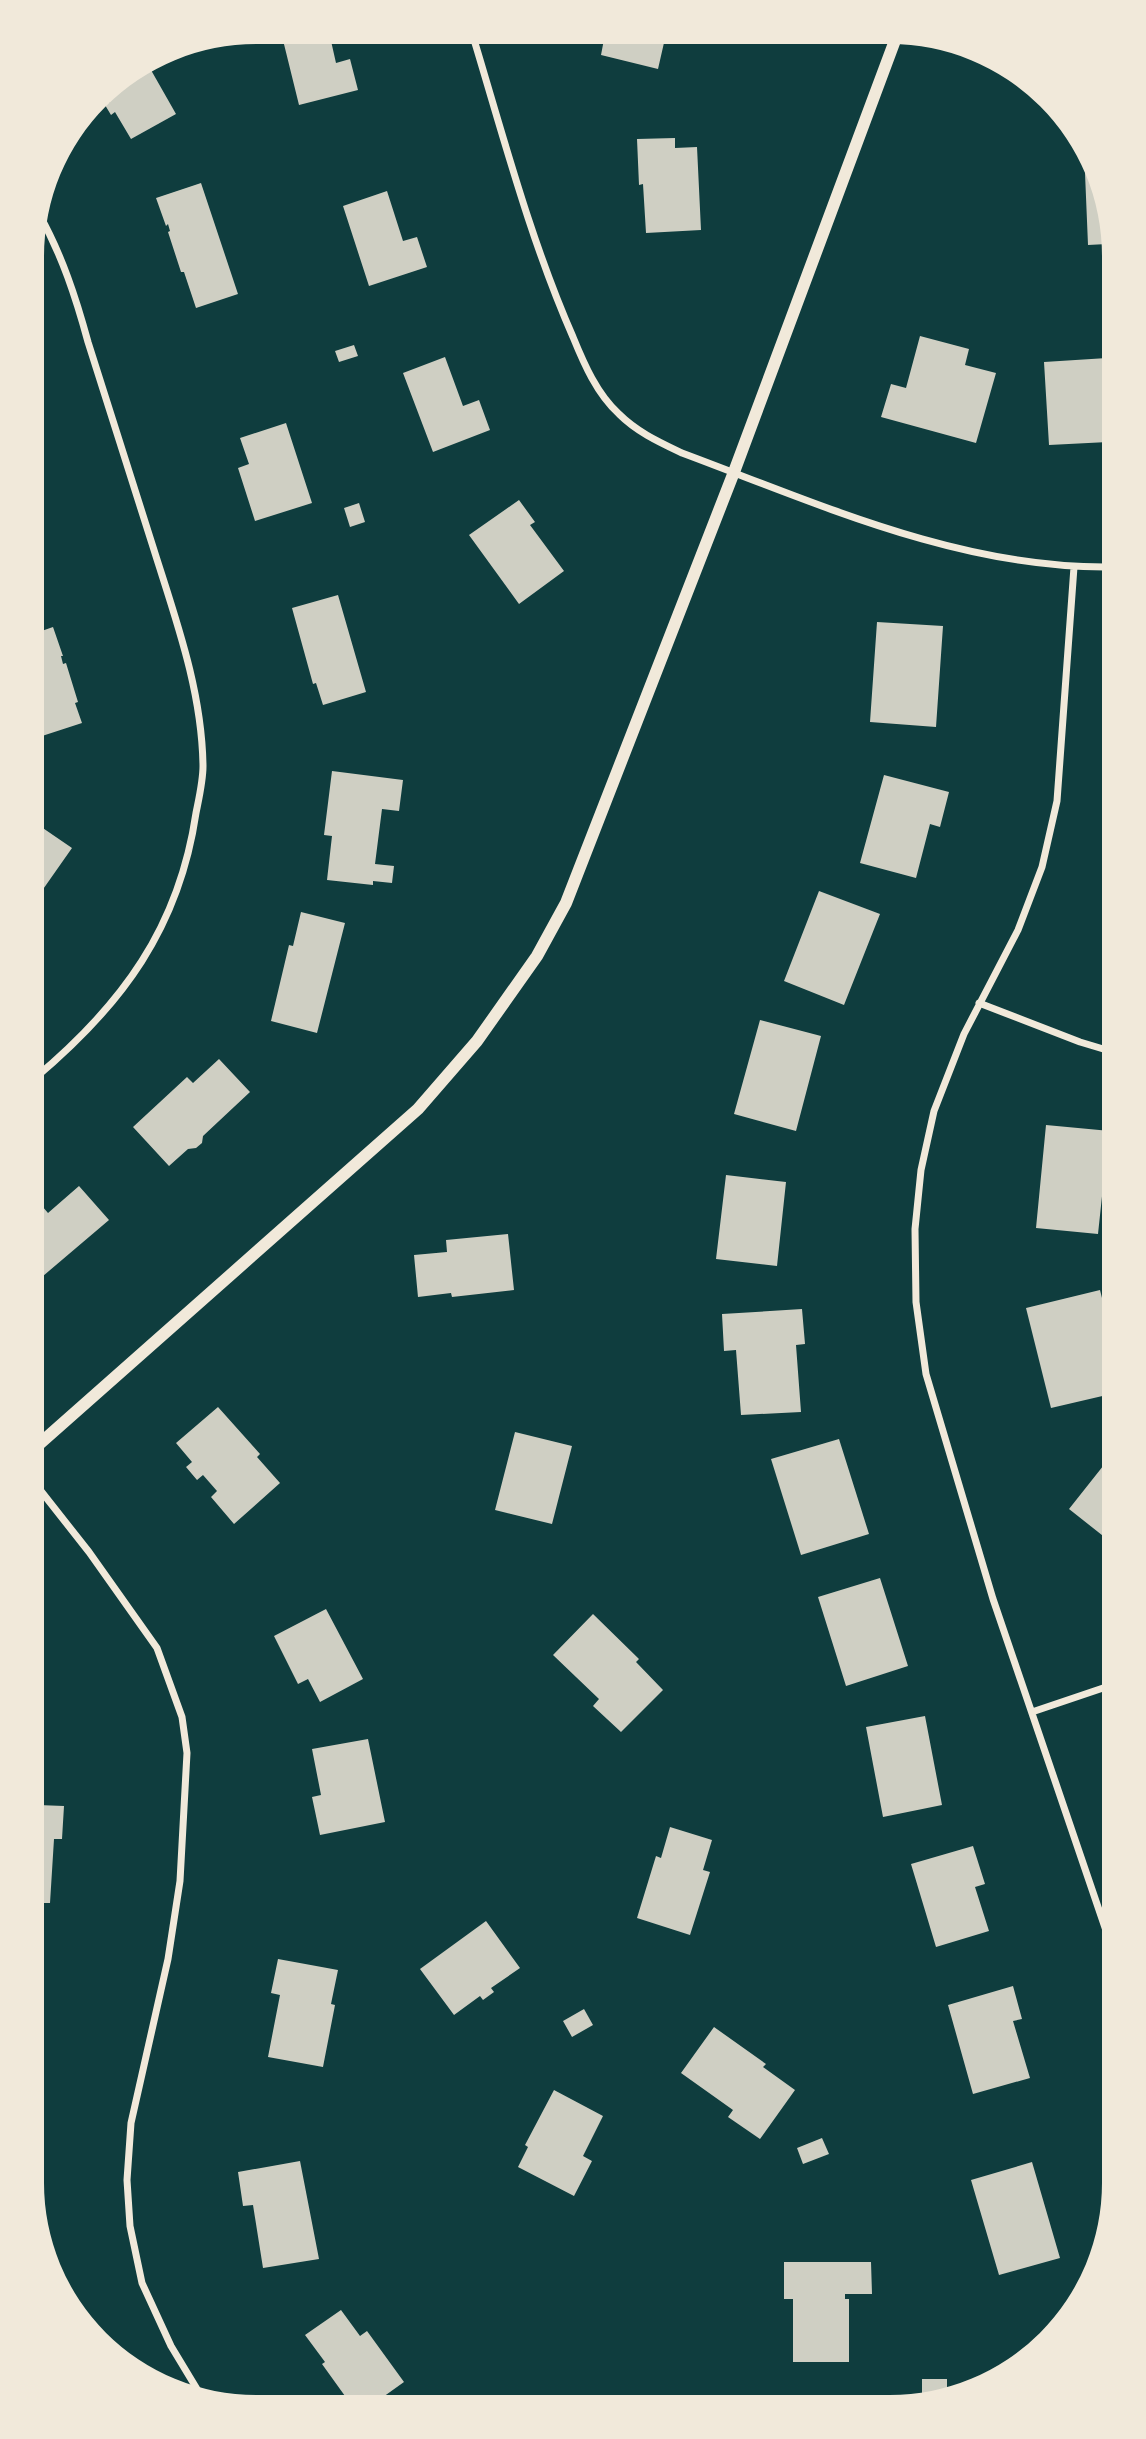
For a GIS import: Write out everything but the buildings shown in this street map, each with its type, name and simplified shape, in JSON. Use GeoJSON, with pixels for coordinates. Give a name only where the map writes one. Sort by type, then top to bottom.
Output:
{"type":"FeatureCollection","features":[{"type":"Feature","properties":{"kind":"street"},"geometry":{"type":"LineString","coordinates":[[475,44],[540,254],[563,314],[590,376],[617,413],[647,437],[682,453],[908,535],[992,556],[1074,567],[1102,567]]}},
{"type":"Feature","properties":{"kind":"street"},"geometry":{"type":"LineString","coordinates":[[44,1440],[418,1108],[477,1041],[537,956],[566,903],[734,472],[894,44]]}},
{"type":"Feature","properties":{"kind":"street"},"geometry":{"type":"LineString","coordinates":[[44,1071],[67,1052],[103,1014],[133,977],[160,934],[177,890],[193,835],[203,768],[199,716],[187,652],[78,304],[46,228]]}},
{"type":"Feature","properties":{"kind":"street"},"geometry":{"type":"LineString","coordinates":[[1074,567],[1057,801],[1042,867],[1018,930],[964,1034],[934,1111],[921,1170],[915,1228],[916,1302],[926,1374],[993,1599],[1102,1919]]}},
{"type":"Feature","properties":{"kind":"street"},"geometry":{"type":"LineString","coordinates":[[979,1003],[1102,1049]]}},
{"type":"Feature","properties":{"kind":"street"},"geometry":{"type":"LineString","coordinates":[[44,1495],[89,1552],[157,1648],[182,1717],[187,1754],[180,1881],[167,1959],[131,2123],[127,2180],[130,2227],[142,2283],[170,2346],[195,2386]]}},
{"type":"Feature","properties":{"kind":"street"},"geometry":{"type":"LineString","coordinates":[[1032,1712],[1102,1688]]}}]}
